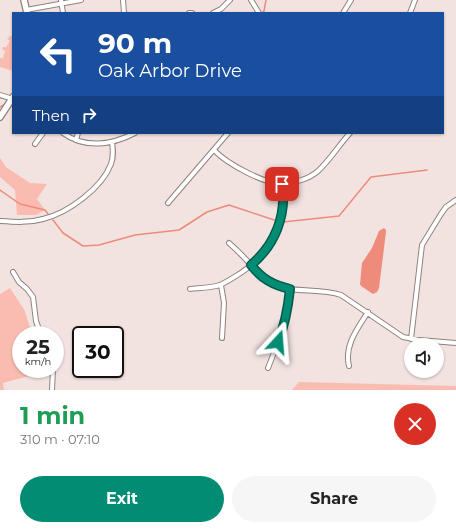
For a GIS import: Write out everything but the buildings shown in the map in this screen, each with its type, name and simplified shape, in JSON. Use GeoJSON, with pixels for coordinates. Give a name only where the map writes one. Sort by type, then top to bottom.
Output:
{"type":"FeatureCollection","features":[{"type":"Feature","properties":{"kind":"street"},"geometry":{"type":"LineString","coordinates":[[24,0],[27,12],[61,2],[81,0]]}},
{"type":"Feature","properties":{"kind":"street"},"geometry":{"type":"LineString","coordinates":[[123,0],[124,12]]}},
{"type":"Feature","properties":{"kind":"street"},"geometry":{"type":"LineString","coordinates":[[214,12],[221,9],[230,0]]}},
{"type":"Feature","properties":{"kind":"street"},"geometry":{"type":"LineString","coordinates":[[251,0],[258,12]]}},
{"type":"Feature","properties":{"kind":"street"},"geometry":{"type":"LineString","coordinates":[[344,12],[351,0]]}},
{"type":"Feature","properties":{"kind":"street"},"geometry":{"type":"LineString","coordinates":[[410,12],[415,0]]}},
{"type":"Feature","properties":{"kind":"street"},"geometry":{"type":"LineString","coordinates":[[61,2],[63,12]]}},
{"type":"Feature","properties":{"kind":"street"},"geometry":{"type":"LineString","coordinates":[[0,95],[12,98]]}},
{"type":"Feature","properties":{"kind":"street"},"geometry":{"type":"LineString","coordinates":[[0,116],[12,99]]}},
{"type":"Feature","properties":{"kind":"street"},"geometry":{"type":"LineString","coordinates":[[35,144],[43,134]]}},
{"type":"Feature","properties":{"kind":"street"},"geometry":{"type":"LineString","coordinates":[[65,134],[76,140],[91,143],[112,142],[132,134]]}},
{"type":"Feature","properties":{"kind":"street"},"geometry":{"type":"LineString","coordinates":[[76,140],[78,134]]}},
{"type":"Feature","properties":{"kind":"street"},"geometry":{"type":"LineString","coordinates":[[168,203],[227,134]]}},
{"type":"Feature","properties":{"kind":"street"},"geometry":{"type":"LineString","coordinates":[[214,150],[220,157],[253,175],[282,184],[308,177],[317,172],[349,134]]}},
{"type":"Feature","properties":{"kind":"street"},"geometry":{"type":"LineString","coordinates":[[0,221],[25,222],[44,219],[61,213],[78,202],[96,186],[110,167],[113,152],[112,142]]}},
{"type":"Feature","properties":{"kind":"street"},"geometry":{"type":"LineString","coordinates":[[190,289],[221,285],[263,255],[268,248],[279,224],[284,195],[282,184]]}},
{"type":"Feature","properties":{"kind":"street"},"geometry":{"type":"LineString","coordinates":[[411,338],[422,245],[441,214],[456,200]]}},
{"type":"Feature","properties":{"kind":"street"},"geometry":{"type":"LineString","coordinates":[[229,243],[266,281],[290,289],[329,292],[341,295],[397,333],[409,338]]}},
{"type":"Feature","properties":{"kind":"street"},"geometry":{"type":"LineString","coordinates":[[14,272],[19,282],[33,297],[38,326]]}},
{"type":"Feature","properties":{"kind":"street"},"geometry":{"type":"LineString","coordinates":[[221,285],[224,303],[222,338]]}},
{"type":"Feature","properties":{"kind":"street"},"geometry":{"type":"LineString","coordinates":[[268,368],[284,330],[290,289]]}},
{"type":"Feature","properties":{"kind":"street"},"geometry":{"type":"LineString","coordinates":[[349,366],[348,354],[350,344],[356,330],[368,312]]}},
{"type":"Feature","properties":{"kind":"street"},"geometry":{"type":"LineString","coordinates":[[444,342],[456,343]]}},
{"type":"Feature","properties":{"kind":"street"},"geometry":{"type":"LineString","coordinates":[[52,390],[53,378]]}},
{"type":"Feature","properties":{"kind":"shaded area"},"geometry":{"type":"Polygon","coordinates":[[[12,36],[12,71],[0,67],[0,58],[3,58],[5,51],[2,49],[3,47],[6,47],[10,41],[7,39],[12,36]]]}},
{"type":"Feature","properties":{"kind":"shaded area"},"geometry":{"type":"Polygon","coordinates":[[[0,158],[6,167],[30,183],[47,184],[37,199],[45,210],[36,215],[17,215],[15,190],[0,177],[0,158]]]}},
{"type":"Feature","properties":{"kind":"shaded area"},"geometry":{"type":"Polygon","coordinates":[[[384,228],[386,232],[379,288],[377,292],[373,294],[360,284],[362,263],[372,248],[379,231],[384,228]]]}},
{"type":"Feature","properties":{"kind":"shaded area"},"geometry":{"type":"Polygon","coordinates":[[[10,288],[25,311],[29,326],[12,326],[12,378],[22,378],[3,383],[4,390],[0,390],[0,294],[10,288]]]}},
{"type":"Feature","properties":{"kind":"shaded area"},"geometry":{"type":"Polygon","coordinates":[[[299,382],[456,386],[456,390],[292,390],[299,382]]]}},
{"type":"Feature","properties":{"kind":"waterway"},"geometry":{"type":"LineString","coordinates":[[263,12],[266,0]]}},
{"type":"Feature","properties":{"kind":"waterway"},"geometry":{"type":"LineString","coordinates":[[0,107],[7,103]]}},
{"type":"Feature","properties":{"kind":"waterway"},"geometry":{"type":"LineString","coordinates":[[283,222],[339,216],[371,177],[427,170]]}},
{"type":"Feature","properties":{"kind":"waterway"},"geometry":{"type":"LineString","coordinates":[[0,190],[20,204],[45,210],[48,214]]}},
{"type":"Feature","properties":{"kind":"waterway"},"geometry":{"type":"LineString","coordinates":[[53,220],[63,233],[83,246],[99,245],[135,235],[179,230],[207,212],[229,205],[277,221]]}},
{"type":"Feature","properties":{"kind":"route"},"geometry":{"type":"LineString","coordinates":[[278,342],[284,330],[290,289],[266,281],[251,265],[263,255],[268,248],[279,224],[284,195],[282,184]]}}]}
